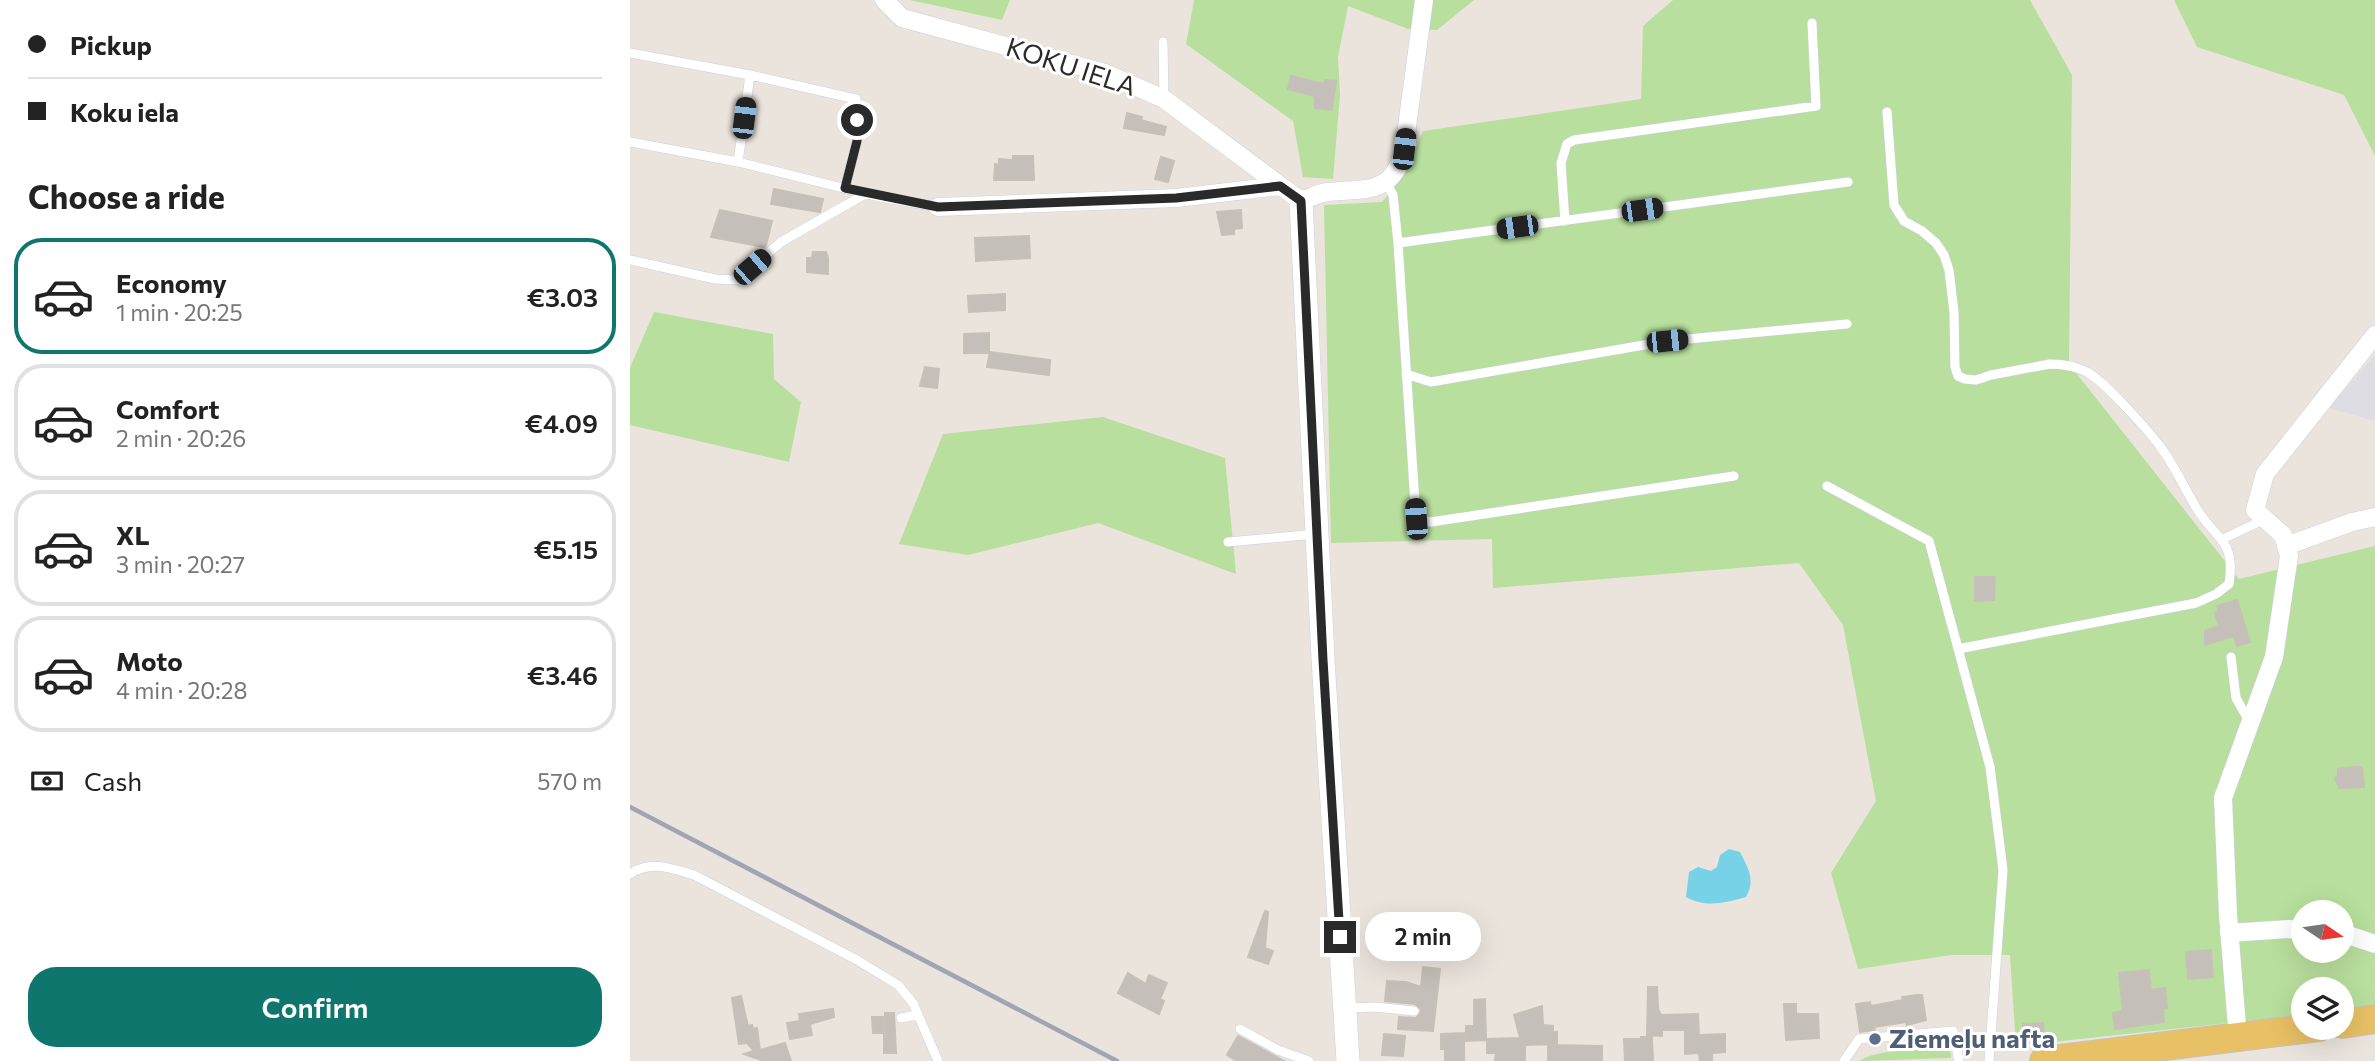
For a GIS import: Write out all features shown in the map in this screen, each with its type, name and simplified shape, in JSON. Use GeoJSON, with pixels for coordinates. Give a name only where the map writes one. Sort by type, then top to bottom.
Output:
{"type":"FeatureCollection","features":[{"type":"Feature","properties":{"kind":"main road"},"geometry":{"type":"LineString","coordinates":[[2354,1022],[2375,1019]]}},
{"type":"Feature","properties":{"kind":"main road"},"geometry":{"type":"LineString","coordinates":[[2044,1061],[2291,1031]]}},
{"type":"Feature","properties":{"kind":"street","name":"KOKU IELA"},"geometry":{"type":"LineString","coordinates":[[884,0],[902,18],[1105,73],[1164,99],[1301,201]]}},
{"type":"Feature","properties":{"kind":"street"},"geometry":{"type":"LineString","coordinates":[[1348,1061],[1323,660],[1301,201],[1325,192],[1366,190],[1386,182],[1396,173],[1404,149],[1424,0]]}},
{"type":"Feature","properties":{"kind":"street"},"geometry":{"type":"LineString","coordinates":[[938,207],[1176,198],[1280,186]]}},
{"type":"Feature","properties":{"kind":"street"},"geometry":{"type":"LineString","coordinates":[[2238,1039],[2229,933],[2223,798],[2274,657],[2289,556],[2283,535],[2255,510],[2265,474],[2375,335]]}},
{"type":"Feature","properties":{"kind":"street"},"geometry":{"type":"LineString","coordinates":[[2286,546],[2351,522],[2375,517]]}},
{"type":"Feature","properties":{"kind":"street"},"geometry":{"type":"LineString","coordinates":[[2229,933],[2291,929]]}},
{"type":"Feature","properties":{"kind":"street"},"geometry":{"type":"LineString","coordinates":[[2354,937],[2375,944]]}},
{"type":"Feature","properties":{"kind":"lane"},"geometry":{"type":"LineString","coordinates":[[1565,221],[1561,163],[1567,144],[1574,140],[1816,106],[1812,23]]}},
{"type":"Feature","properties":{"kind":"lane"},"geometry":{"type":"LineString","coordinates":[[1163,42],[1164,99]]}},
{"type":"Feature","properties":{"kind":"lane"},"geometry":{"type":"LineString","coordinates":[[630,53],[750,75],[856,99],[857,141],[845,188]]}},
{"type":"Feature","properties":{"kind":"lane"},"geometry":{"type":"LineString","coordinates":[[738,162],[750,75]]}},
{"type":"Feature","properties":{"kind":"lane"},"geometry":{"type":"LineString","coordinates":[[1887,113],[1894,205],[1904,220],[1936,243],[1949,270],[1954,312],[1955,367],[1958,376],[1976,380],[2050,364],[2060,364],[2087,372],[2111,392],[2162,448],[2200,513],[2223,539],[2232,565],[2229,584],[2216,594],[2196,603],[1958,649]]}},
{"type":"Feature","properties":{"kind":"lane"},"geometry":{"type":"LineString","coordinates":[[630,142],[738,162],[938,207]]}},
{"type":"Feature","properties":{"kind":"lane"},"geometry":{"type":"LineString","coordinates":[[1386,182],[1393,195],[1398,243],[1416,519],[1431,523],[1734,475]]}},
{"type":"Feature","properties":{"kind":"lane"},"geometry":{"type":"LineString","coordinates":[[1398,243],[1848,182]]}},
{"type":"Feature","properties":{"kind":"lane"},"geometry":{"type":"LineString","coordinates":[[630,260],[715,279],[737,280],[781,242],[867,193]]}},
{"type":"Feature","properties":{"kind":"lane"},"geometry":{"type":"LineString","coordinates":[[1406,374],[1431,382],[1667,341],[1847,324]]}},
{"type":"Feature","properties":{"kind":"lane"},"geometry":{"type":"LineString","coordinates":[[1827,486],[1929,541],[1990,767],[2003,870],[1989,1061]]}},
{"type":"Feature","properties":{"kind":"lane"},"geometry":{"type":"LineString","coordinates":[[2223,539],[2265,519]]}},
{"type":"Feature","properties":{"kind":"lane"},"geometry":{"type":"LineString","coordinates":[[1228,542],[1318,534]]}},
{"type":"Feature","properties":{"kind":"lane"},"geometry":{"type":"LineString","coordinates":[[2231,657],[2236,698],[2250,723]]}},
{"type":"Feature","properties":{"kind":"lane"},"geometry":{"type":"LineString","coordinates":[[630,874],[643,866],[669,868],[694,875],[857,960],[898,985],[913,1003],[938,1061]]}},
{"type":"Feature","properties":{"kind":"lane"},"geometry":{"type":"LineString","coordinates":[[1345,1009],[1375,1007],[1414,1011]]}},
{"type":"Feature","properties":{"kind":"lane"},"geometry":{"type":"LineString","coordinates":[[901,1018],[918,1015]]}},
{"type":"Feature","properties":{"kind":"lane"},"geometry":{"type":"LineString","coordinates":[[1240,1029],[1278,1050],[1309,1061]]}},
{"type":"Feature","properties":{"kind":"lane"},"geometry":{"type":"LineString","coordinates":[[1843,1061],[1859,1039],[1953,1031],[1959,1061]]}},
{"type":"Feature","properties":{"kind":"shaded area"},"geometry":{"type":"Polygon","coordinates":[[[2375,355],[2375,421],[2329,408],[2375,355]]]}},
{"type":"Feature","properties":{"kind":"green space"},"geometry":{"type":"Polygon","coordinates":[[[910,0],[1010,0],[1002,20],[910,0]]]}},
{"type":"Feature","properties":{"kind":"green space"},"geometry":{"type":"Polygon","coordinates":[[[1194,0],[1474,0],[1437,30],[1408,29],[1348,6],[1338,57],[1340,95],[1333,179],[1303,177],[1293,121],[1186,44],[1194,0]]]}},
{"type":"Feature","properties":{"kind":"green space"},"geometry":{"type":"Polygon","coordinates":[[[1673,0],[2030,0],[2072,75],[2069,364],[2239,579],[2375,546],[2375,1007],[2354,1010],[2354,977],[2291,977],[2291,1016],[2016,1046],[2010,955],[1951,955],[1858,969],[1831,873],[1876,801],[1843,625],[1799,563],[1493,588],[1492,539],[1331,543],[1324,205],[1382,202],[1405,174],[1423,131],[1641,99],[1643,26],[1673,0]]]}},
{"type":"Feature","properties":{"kind":"green space"},"geometry":{"type":"Polygon","coordinates":[[[2174,0],[2375,0],[2375,156],[2344,95],[2197,47],[2174,0]]]}},
{"type":"Feature","properties":{"kind":"green space"},"geometry":{"type":"Polygon","coordinates":[[[654,312],[773,334],[774,379],[801,402],[789,462],[630,425],[630,368],[654,312]]]}},
{"type":"Feature","properties":{"kind":"green space"},"geometry":{"type":"Polygon","coordinates":[[[1103,417],[1225,458],[1236,574],[1098,523],[968,555],[899,544],[943,434],[1103,417]]]}},
{"type":"Feature","properties":{"kind":"green space"},"geometry":{"type":"Polygon","coordinates":[[[1944,1049],[1951,1052],[1951,1058],[1860,1061],[1887,1052],[1944,1049]]]}},
{"type":"Feature","properties":{"kind":"water"},"geometry":{"type":"Polygon","coordinates":[[[1729,849],[1740,852],[1748,869],[1751,880],[1746,897],[1723,903],[1708,903],[1686,897],[1689,872],[1698,867],[1711,871],[1717,867],[1720,855],[1729,849]]]}},
{"type":"Feature","properties":{"kind":"building"},"geometry":{"type":"Polygon","coordinates":[[[1291,76],[1324,84],[1325,80],[1336,81],[1332,110],[1315,108],[1315,96],[1288,89],[1291,76]]]}},
{"type":"Feature","properties":{"kind":"building"},"geometry":{"type":"Polygon","coordinates":[[[1127,113],[1166,127],[1164,135],[1124,128],[1127,113]]]}},
{"type":"Feature","properties":{"kind":"building"},"geometry":{"type":"Polygon","coordinates":[[[1013,156],[1033,156],[1034,180],[994,180],[995,164],[999,165],[999,159],[1013,160],[1013,156]]]}},
{"type":"Feature","properties":{"kind":"building"},"geometry":{"type":"Polygon","coordinates":[[[1161,157],[1174,161],[1168,182],[1155,179],[1161,157]]]}},
{"type":"Feature","properties":{"kind":"building"},"geometry":{"type":"Polygon","coordinates":[[[774,189],[823,199],[820,212],[771,204],[774,189]]]}},
{"type":"Feature","properties":{"kind":"building"},"geometry":{"type":"Polygon","coordinates":[[[720,210],[772,221],[766,245],[764,247],[711,237],[720,210]]]}},
{"type":"Feature","properties":{"kind":"building"},"geometry":{"type":"Polygon","coordinates":[[[1241,210],[1242,228],[1234,229],[1234,234],[1222,235],[1217,212],[1241,210]]]}},
{"type":"Feature","properties":{"kind":"building"},"geometry":{"type":"Polygon","coordinates":[[[1029,236],[1030,258],[976,261],[975,238],[1029,236]]]}},
{"type":"Feature","properties":{"kind":"building"},"geometry":{"type":"Polygon","coordinates":[[[813,252],[826,252],[828,274],[807,272],[807,258],[812,258],[813,252]]]}},
{"type":"Feature","properties":{"kind":"building"},"geometry":{"type":"Polygon","coordinates":[[[1005,294],[1005,310],[969,312],[968,296],[1005,294]]]}},
{"type":"Feature","properties":{"kind":"building"},"geometry":{"type":"Polygon","coordinates":[[[989,333],[989,353],[964,353],[964,334],[989,333]]]}},
{"type":"Feature","properties":{"kind":"building"},"geometry":{"type":"Polygon","coordinates":[[[990,352],[1050,360],[1049,375],[987,367],[990,352]]]}},
{"type":"Feature","properties":{"kind":"building"},"geometry":{"type":"Polygon","coordinates":[[[925,367],[939,369],[937,388],[920,386],[925,367]]]}},
{"type":"Feature","properties":{"kind":"building"},"geometry":{"type":"Polygon","coordinates":[[[1975,577],[1995,577],[1994,600],[1975,601],[1975,577]]]}},
{"type":"Feature","properties":{"kind":"building"},"geometry":{"type":"Polygon","coordinates":[[[2237,600],[2250,642],[2237,646],[2234,636],[2205,645],[2205,631],[2219,626],[2215,613],[2219,611],[2217,606],[2237,600]]]}},
{"type":"Feature","properties":{"kind":"building"},"geometry":{"type":"Polygon","coordinates":[[[2362,767],[2364,787],[2339,788],[2335,779],[2338,769],[2362,767]]]}},
{"type":"Feature","properties":{"kind":"building"},"geometry":{"type":"Polygon","coordinates":[[[1265,911],[1268,912],[1265,948],[1273,951],[1268,964],[1248,957],[1265,911]]]}},
{"type":"Feature","properties":{"kind":"building"},"geometry":{"type":"Polygon","coordinates":[[[2211,950],[2213,977],[2188,979],[2186,952],[2211,950]]]}},
{"type":"Feature","properties":{"kind":"building"},"geometry":{"type":"Polygon","coordinates":[[[1423,967],[1440,969],[1433,1031],[1398,1029],[1399,1017],[1416,1018],[1421,1009],[1415,1004],[1385,1001],[1387,981],[1406,982],[1421,987],[1423,967]]]}},
{"type":"Feature","properties":{"kind":"building"},"geometry":{"type":"Polygon","coordinates":[[[2149,970],[2151,990],[2165,988],[2167,1008],[2163,1009],[2164,1022],[2115,1029],[2113,1013],[2123,1011],[2119,973],[2149,970]]]}},
{"type":"Feature","properties":{"kind":"building"},"geometry":{"type":"Polygon","coordinates":[[[1128,973],[1146,984],[1149,975],[1167,983],[1160,999],[1164,1001],[1159,1014],[1118,993],[1128,973]]]}},
{"type":"Feature","properties":{"kind":"building"},"geometry":{"type":"Polygon","coordinates":[[[1648,987],[1657,987],[1658,1009],[1661,1015],[1698,1014],[1699,1035],[1725,1034],[1725,1052],[1712,1053],[1712,1061],[1700,1061],[1699,1053],[1685,1054],[1685,1030],[1662,1030],[1662,1036],[1647,1035],[1648,987]]]}},
{"type":"Feature","properties":{"kind":"building"},"geometry":{"type":"Polygon","coordinates":[[[1922,995],[1926,1020],[1907,1025],[1906,1022],[1874,1027],[1875,1030],[1860,1032],[1856,1004],[1870,1002],[1871,1006],[1903,1000],[1902,997],[1922,995]]]}},
{"type":"Feature","properties":{"kind":"building"},"geometry":{"type":"Polygon","coordinates":[[[741,996],[748,1026],[757,1028],[760,1050],[785,1043],[791,1061],[764,1061],[744,1054],[754,1051],[747,1043],[739,1044],[732,998],[741,996]]]}},
{"type":"Feature","properties":{"kind":"building"},"geometry":{"type":"Polygon","coordinates":[[[1485,999],[1486,1040],[1466,1041],[1466,1026],[1474,1026],[1474,1000],[1485,999]]]}},
{"type":"Feature","properties":{"kind":"building"},"geometry":{"type":"Polygon","coordinates":[[[1784,1004],[1796,1004],[1796,1014],[1818,1014],[1819,1038],[1786,1040],[1784,1004]]]}},
{"type":"Feature","properties":{"kind":"building"},"geometry":{"type":"Polygon","coordinates":[[[1542,1006],[1543,1025],[1553,1026],[1553,1032],[1557,1032],[1557,1044],[1525,1045],[1525,1061],[1495,1060],[1496,1053],[1487,1053],[1487,1039],[1520,1038],[1514,1015],[1542,1006]]]}},
{"type":"Feature","properties":{"kind":"building"},"geometry":{"type":"Polygon","coordinates":[[[833,1009],[834,1017],[810,1024],[812,1035],[790,1039],[787,1023],[800,1021],[799,1014],[833,1009]]]}},
{"type":"Feature","properties":{"kind":"building"},"geometry":{"type":"Polygon","coordinates":[[[885,1013],[894,1013],[896,1053],[884,1053],[884,1033],[873,1033],[872,1017],[883,1017],[884,1031],[885,1013]]]}},
{"type":"Feature","properties":{"kind":"building"},"geometry":{"type":"Polygon","coordinates":[[[2043,1023],[2044,1040],[2030,1041],[2030,1038],[2024,1038],[2023,1024],[2043,1023]]]}},
{"type":"Feature","properties":{"kind":"building"},"geometry":{"type":"Polygon","coordinates":[[[1464,1033],[1464,1060],[1445,1060],[1445,1049],[1441,1049],[1441,1034],[1464,1033]]]}},
{"type":"Feature","properties":{"kind":"building"},"geometry":{"type":"Polygon","coordinates":[[[1384,1034],[1405,1036],[1403,1056],[1382,1055],[1384,1034]]]}},
{"type":"Feature","properties":{"kind":"building"},"geometry":{"type":"Polygon","coordinates":[[[1238,1036],[1284,1061],[1237,1061],[1227,1055],[1238,1036]]]}},
{"type":"Feature","properties":{"kind":"building"},"geometry":{"type":"Polygon","coordinates":[[[1652,1037],[1653,1061],[1625,1061],[1624,1039],[1652,1037]]]}},
{"type":"Feature","properties":{"kind":"building"},"geometry":{"type":"Polygon","coordinates":[[[1548,1045],[1602,1046],[1602,1061],[1548,1061],[1548,1045]]]}},
{"type":"Feature","properties":{"kind":"railway"},"geometry":{"type":"LineString","coordinates":[[630,807],[1117,1061]]}},
{"type":"Feature","properties":{"kind":"place","name":"Ziemeļu nafta"},"geometry":{"type":"Point","coordinates":[1875,1039]}},
{"type":"Feature","properties":{"kind":"route"},"geometry":{"type":"LineString","coordinates":[[857,120],[857,141],[845,188],[879,197],[938,207],[1176,198],[1280,186],[1301,201],[1323,660],[1340,937]]}}]}
